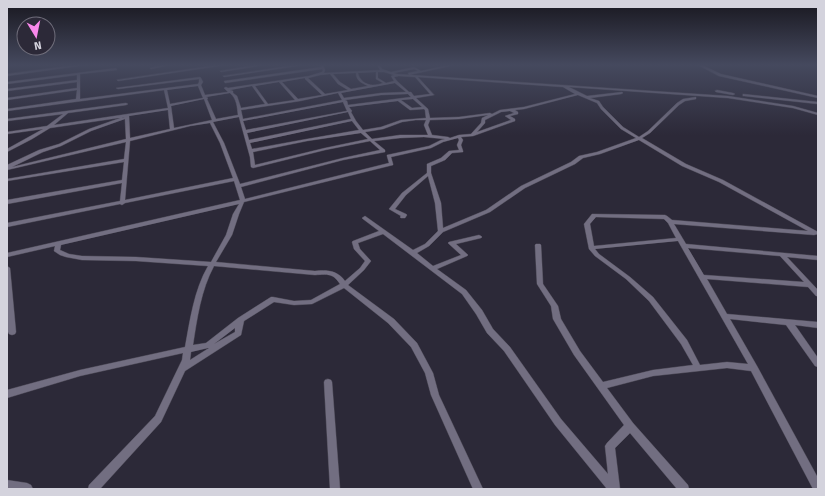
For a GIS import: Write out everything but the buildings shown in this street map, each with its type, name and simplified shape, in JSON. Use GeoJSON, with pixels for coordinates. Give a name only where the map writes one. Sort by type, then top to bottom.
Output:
{"type":"FeatureCollection","features":[{"type":"Feature","properties":{"kind":"street"},"geometry":{"type":"LineString","coordinates":[[7,90],[22,88]]}},
{"type":"Feature","properties":{"kind":"street"},"geometry":{"type":"LineString","coordinates":[[118,88],[118,95]]}},
{"type":"Feature","properties":{"kind":"street"},"geometry":{"type":"LineString","coordinates":[[126,104],[9,120],[7,110],[172,88]]}},
{"type":"Feature","properties":{"kind":"street"},"geometry":{"type":"LineString","coordinates":[[94,489],[158,419],[186,360],[196,310],[205,277],[229,235],[236,214],[243,200],[206,97],[201,88]]}},
{"type":"Feature","properties":{"kind":"street"},"geometry":{"type":"LineString","coordinates":[[228,89],[233,88]]}},
{"type":"Feature","properties":{"kind":"street"},"geometry":{"type":"LineString","coordinates":[[255,88],[267,105]]}},
{"type":"Feature","properties":{"kind":"street"},"geometry":{"type":"LineString","coordinates":[[287,88],[298,100]]}},
{"type":"Feature","properties":{"kind":"street"},"geometry":{"type":"LineString","coordinates":[[317,88],[324,94]]}},
{"type":"Feature","properties":{"kind":"street"},"geometry":{"type":"LineString","coordinates":[[240,108],[298,100],[360,88]]}},
{"type":"Feature","properties":{"kind":"street"},"geometry":{"type":"LineString","coordinates":[[404,88],[427,110],[428,119],[426,125],[430,135]]}},
{"type":"Feature","properties":{"kind":"street"},"geometry":{"type":"LineString","coordinates":[[346,102],[399,100],[432,95],[426,88]]}},
{"type":"Feature","properties":{"kind":"street"},"geometry":{"type":"LineString","coordinates":[[568,88],[598,102],[622,128],[684,165],[721,181],[817,233]]}},
{"type":"Feature","properties":{"kind":"street"},"geometry":{"type":"LineString","coordinates":[[596,88],[739,98],[793,107],[818,114]]}},
{"type":"Feature","properties":{"kind":"street"},"geometry":{"type":"LineString","coordinates":[[780,88],[818,97]]}},
{"type":"Feature","properties":{"kind":"street"},"geometry":{"type":"LineString","coordinates":[[7,99],[79,89],[78,100]]}},
{"type":"Feature","properties":{"kind":"street"},"geometry":{"type":"LineString","coordinates":[[165,89],[172,130]]}},
{"type":"Feature","properties":{"kind":"street"},"geometry":{"type":"LineString","coordinates":[[228,89],[235,96],[240,108],[240,118],[248,142],[253,167],[338,146],[371,140],[430,135],[450,138]]}},
{"type":"Feature","properties":{"kind":"street"},"geometry":{"type":"LineString","coordinates":[[586,97],[638,91]]}},
{"type":"Feature","properties":{"kind":"street"},"geometry":{"type":"LineString","coordinates":[[717,91],[755,97],[818,103]]}},
{"type":"Feature","properties":{"kind":"street"},"geometry":{"type":"LineString","coordinates":[[7,168],[41,151],[60,145],[90,130],[127,116],[232,92]]}},
{"type":"Feature","properties":{"kind":"street"},"geometry":{"type":"LineString","coordinates":[[7,225],[237,183],[383,151],[371,140],[354,120],[340,92]]}},
{"type":"Feature","properties":{"kind":"street"},"geometry":{"type":"LineString","coordinates":[[7,168],[213,120],[240,118],[346,102],[381,94],[410,93]]}},
{"type":"Feature","properties":{"kind":"street"},"geometry":{"type":"LineString","coordinates":[[7,254],[243,200],[391,164],[389,156],[430,147],[450,138],[472,135],[514,120],[506,116],[525,108],[578,94]]}},
{"type":"Feature","properties":{"kind":"street"},"geometry":{"type":"LineString","coordinates":[[413,253],[427,245],[441,231],[488,211],[523,187],[573,163],[581,157],[598,153],[640,138],[649,132],[663,116],[684,100],[704,96]]}},
{"type":"Feature","properties":{"kind":"street"},"geometry":{"type":"LineString","coordinates":[[755,97],[818,97]]}},
{"type":"Feature","properties":{"kind":"street"},"geometry":{"type":"LineString","coordinates":[[755,97],[771,104]]}},
{"type":"Feature","properties":{"kind":"street"},"geometry":{"type":"LineString","coordinates":[[399,100],[411,109],[425,108]]}},
{"type":"Feature","properties":{"kind":"street"},"geometry":{"type":"LineString","coordinates":[[250,151],[382,128],[400,122],[458,118],[490,114],[510,109],[525,108]]}},
{"type":"Feature","properties":{"kind":"street"},"geometry":{"type":"LineString","coordinates":[[510,109],[516,112]]}},
{"type":"Feature","properties":{"kind":"street"},"geometry":{"type":"LineString","coordinates":[[244,132],[350,111]]}},
{"type":"Feature","properties":{"kind":"street"},"geometry":{"type":"LineString","coordinates":[[7,151],[24,143],[50,126],[67,112]]}},
{"type":"Feature","properties":{"kind":"street"},"geometry":{"type":"LineString","coordinates":[[472,135],[482,123],[483,119],[490,114]]}},
{"type":"Feature","properties":{"kind":"street"},"geometry":{"type":"LineString","coordinates":[[7,133],[127,116]]}},
{"type":"Feature","properties":{"kind":"street"},"geometry":{"type":"LineString","coordinates":[[122,203],[128,141],[127,116]]}},
{"type":"Feature","properties":{"kind":"street"},"geometry":{"type":"LineString","coordinates":[[248,142],[354,120]]}},
{"type":"Feature","properties":{"kind":"street"},"geometry":{"type":"LineString","coordinates":[[441,231],[438,204],[429,173],[429,165],[443,159],[451,152],[461,151],[459,144],[461,140],[459,136]]}},
{"type":"Feature","properties":{"kind":"street"},"geometry":{"type":"LineString","coordinates":[[7,180],[126,160]]}},
{"type":"Feature","properties":{"kind":"street"},"geometry":{"type":"LineString","coordinates":[[403,217],[404,215],[392,209],[404,194],[429,173]]}},
{"type":"Feature","properties":{"kind":"street"},"geometry":{"type":"LineString","coordinates":[[7,202],[124,181]]}},
{"type":"Feature","properties":{"kind":"street"},"geometry":{"type":"LineString","coordinates":[[698,368],[684,342],[651,298],[628,278],[597,255],[591,248],[587,224],[594,215],[665,217],[670,222],[754,368],[818,488]]}},
{"type":"Feature","properties":{"kind":"street"},"geometry":{"type":"LineString","coordinates":[[364,218],[434,268],[464,292],[479,312],[490,331],[507,349],[558,422],[615,489]]}},
{"type":"Feature","properties":{"kind":"street"},"geometry":{"type":"LineString","coordinates":[[670,222],[817,233]]}},
{"type":"Feature","properties":{"kind":"street"},"geometry":{"type":"LineString","coordinates":[[7,394],[80,373],[208,345],[241,320],[273,299],[294,303],[312,302],[344,285],[362,269],[368,261],[357,249],[354,242],[382,232]]}},
{"type":"Feature","properties":{"kind":"street"},"geometry":{"type":"LineString","coordinates":[[434,268],[466,255],[451,243],[479,237]]}},
{"type":"Feature","properties":{"kind":"street"},"geometry":{"type":"LineString","coordinates":[[591,248],[682,242],[782,255],[818,258]]}},
{"type":"Feature","properties":{"kind":"street"},"geometry":{"type":"LineString","coordinates":[[58,243],[57,251],[61,255],[139,259],[315,273],[330,272],[339,277],[344,285],[391,321],[414,345],[429,373],[435,395],[478,489]]}},
{"type":"Feature","properties":{"kind":"street"},"geometry":{"type":"LineString","coordinates":[[538,245],[540,284],[554,306],[557,319],[577,352],[630,426],[684,489]]}},
{"type":"Feature","properties":{"kind":"street"},"geometry":{"type":"LineString","coordinates":[[782,255],[818,294]]}},
{"type":"Feature","properties":{"kind":"street"},"geometry":{"type":"LineString","coordinates":[[7,268],[12,332]]}},
{"type":"Feature","properties":{"kind":"street"},"geometry":{"type":"LineString","coordinates":[[702,277],[810,285]]}},
{"type":"Feature","properties":{"kind":"street"},"geometry":{"type":"LineString","coordinates":[[724,316],[818,325]]}},
{"type":"Feature","properties":{"kind":"street"},"geometry":{"type":"LineString","coordinates":[[182,369],[238,333],[241,320]]}},
{"type":"Feature","properties":{"kind":"street"},"geometry":{"type":"LineString","coordinates":[[789,323],[818,364]]}},
{"type":"Feature","properties":{"kind":"street"},"geometry":{"type":"LineString","coordinates":[[602,386],[653,373],[727,365],[754,368]]}},
{"type":"Feature","properties":{"kind":"street"},"geometry":{"type":"LineString","coordinates":[[328,382],[335,489]]}},
{"type":"Feature","properties":{"kind":"street"},"geometry":{"type":"LineString","coordinates":[[615,489],[610,446],[630,426]]}},
{"type":"Feature","properties":{"kind":"street"},"geometry":{"type":"LineString","coordinates":[[7,486],[27,489]]}}]}
